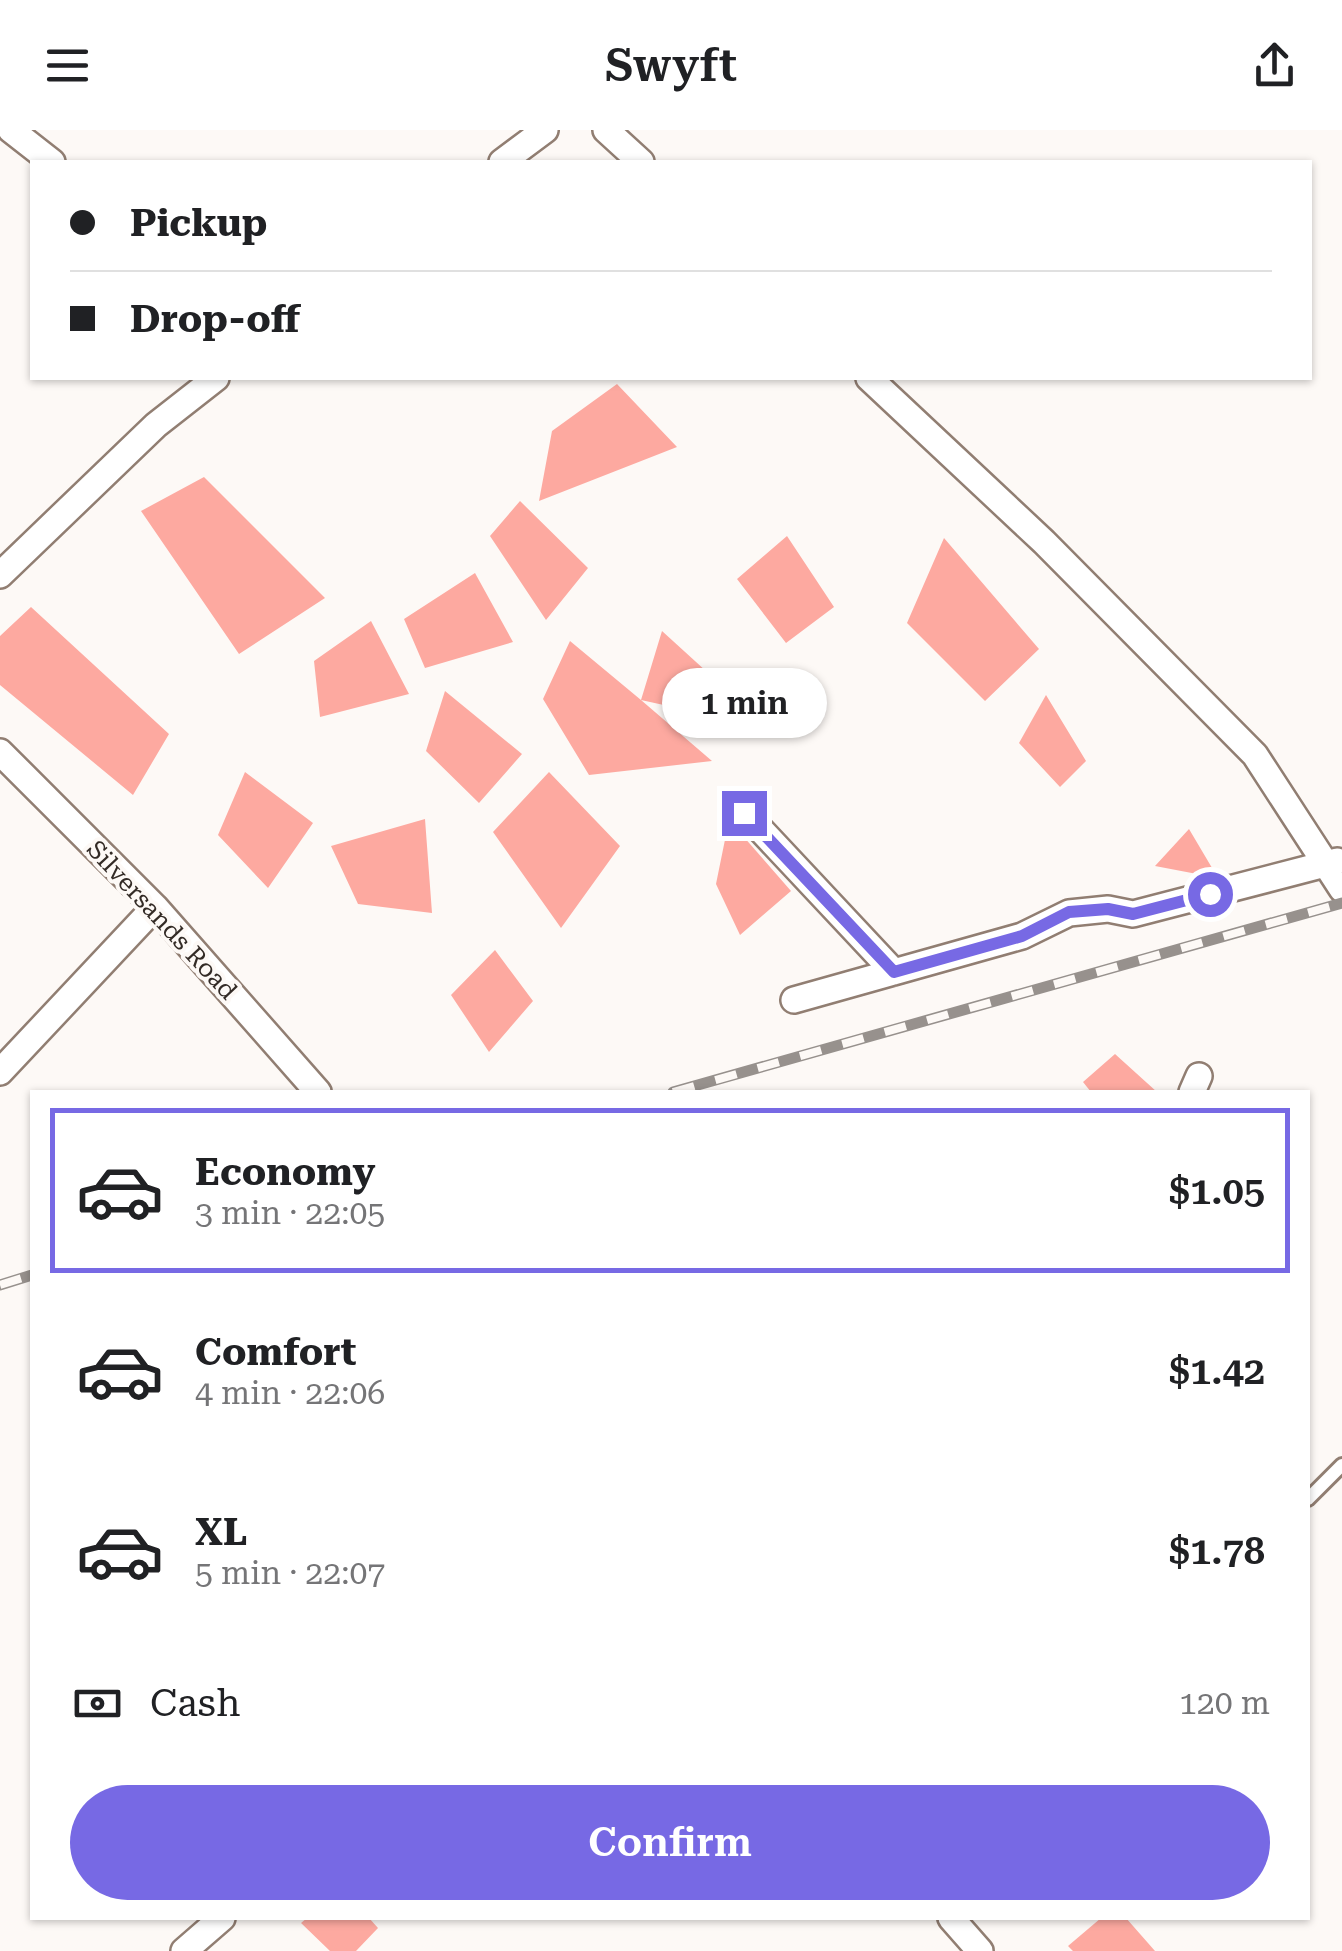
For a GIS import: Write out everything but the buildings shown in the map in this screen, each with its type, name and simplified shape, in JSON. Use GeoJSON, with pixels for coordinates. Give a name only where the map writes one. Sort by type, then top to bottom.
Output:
{"type":"FeatureCollection","features":[{"type":"Feature","properties":{"kind":"street"},"geometry":{"type":"LineString","coordinates":[[12,130],[50,160]]}},
{"type":"Feature","properties":{"kind":"street"},"geometry":{"type":"LineString","coordinates":[[505,160],[545,130]]}},
{"type":"Feature","properties":{"kind":"street"},"geometry":{"type":"LineString","coordinates":[[606,130],[639,160]]}},
{"type":"Feature","properties":{"kind":"street"},"geometry":{"type":"LineString","coordinates":[[0,575],[156,425],[213,380]]}},
{"type":"Feature","properties":{"kind":"street"},"geometry":{"type":"LineString","coordinates":[[871,380],[1044,542],[1255,755],[1334,862],[1342,889]]}},
{"type":"Feature","properties":{"kind":"street","name":"Silversands Road"},"geometry":{"type":"LineString","coordinates":[[0,752],[155,906],[316,1090]]}},
{"type":"Feature","properties":{"kind":"street"},"geometry":{"type":"LineString","coordinates":[[744,813],[894,972]]}},
{"type":"Feature","properties":{"kind":"street"},"geometry":{"type":"LineString","coordinates":[[794,1000],[1022,936],[1069,912],[1108,909],[1133,914],[1334,862]]}},
{"type":"Feature","properties":{"kind":"street"},"geometry":{"type":"LineString","coordinates":[[0,1072],[155,906]]}},
{"type":"Feature","properties":{"kind":"street"},"geometry":{"type":"LineString","coordinates":[[184,1951],[220,1920]]}},
{"type":"Feature","properties":{"kind":"street"},"geometry":{"type":"LineString","coordinates":[[953,1920],[980,1951]]}},
{"type":"Feature","properties":{"kind":"lane"},"geometry":{"type":"LineString","coordinates":[[1310,1496],[1342,1465]]}},
{"type":"Feature","properties":{"kind":"railway"},"geometry":{"type":"LineString","coordinates":[[680,1090],[1342,903]]}},
{"type":"Feature","properties":{"kind":"railway"},"geometry":{"type":"LineString","coordinates":[[0,1285],[30,1276]]}},
{"type":"Feature","properties":{"kind":"route"},"geometry":{"type":"LineString","coordinates":[[744,813],[894,972],[1022,936],[1069,912],[1108,909],[1133,914],[1210,894]]}}]}
